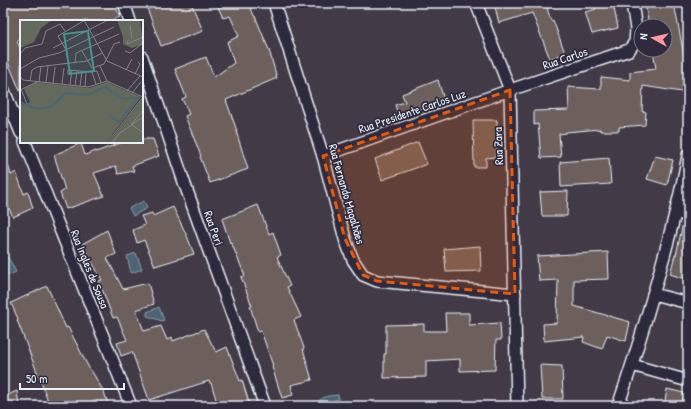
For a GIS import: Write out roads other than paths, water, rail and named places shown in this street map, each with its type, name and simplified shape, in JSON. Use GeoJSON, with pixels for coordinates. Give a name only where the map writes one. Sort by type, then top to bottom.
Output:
{"type":"FeatureCollection","features":[{"type":"Feature","properties":{"kind":"street"},"geometry":{"type":"LineString","coordinates":[[124,3],[130,20]]}},
{"type":"Feature","properties":{"kind":"street","name":"Rua Fernando Magalhães"},"geometry":{"type":"LineString","coordinates":[[274,3],[323,156],[345,239],[353,260],[363,275],[377,281],[515,294]]}},
{"type":"Feature","properties":{"kind":"street","name":"Rua Zara"},"geometry":{"type":"LineString","coordinates":[[476,3],[510,90],[515,294]]}},
{"type":"Feature","properties":{"kind":"street","name":"Rua Carlos"},"geometry":{"type":"LineString","coordinates":[[510,90],[629,50],[635,42],[636,29],[632,3]]}},
{"type":"Feature","properties":{"kind":"street","name":"Rua Peri"},"geometry":{"type":"LineString","coordinates":[[143,60],[184,185],[265,406]]}},
{"type":"Feature","properties":{"kind":"street"},"geometry":{"type":"LineString","coordinates":[[3,88],[20,130]]}},
{"type":"Feature","properties":{"kind":"street","name":"Rua Presidente Carlos Luz"},"geometry":{"type":"LineString","coordinates":[[323,156],[510,90]]}},
{"type":"Feature","properties":{"kind":"street","name":"Rua Ingles de Sousa"},"geometry":{"type":"LineString","coordinates":[[25,143],[131,406]]}},
{"type":"Feature","properties":{"kind":"street"},"geometry":{"type":"LineString","coordinates":[[618,406],[632,365],[676,212],[688,155]]}},
{"type":"Feature","properties":{"kind":"street"},"geometry":{"type":"LineString","coordinates":[[676,212],[688,216]]}},
{"type":"Feature","properties":{"kind":"street"},"geometry":{"type":"LineString","coordinates":[[515,294],[517,406]]}},
{"type":"Feature","properties":{"kind":"street"},"geometry":{"type":"LineString","coordinates":[[653,294],[688,303]]}},
{"type":"Feature","properties":{"kind":"street"},"geometry":{"type":"LineString","coordinates":[[632,365],[688,381]]}},
{"type":"Feature","properties":{"kind":"water"},"geometry":{"type":"Polygon","coordinates":[[[144,201],[147,208],[133,216],[129,208],[144,201]]]}},
{"type":"Feature","properties":{"kind":"water"},"geometry":{"type":"Polygon","coordinates":[[[136,253],[142,269],[131,273],[127,256],[136,253]]]}},
{"type":"Feature","properties":{"kind":"water"},"geometry":{"type":"Polygon","coordinates":[[[8,257],[16,272],[5,277],[3,273],[3,260],[8,257]]]}},
{"type":"Feature","properties":{"kind":"water"},"geometry":{"type":"Polygon","coordinates":[[[159,307],[164,320],[162,321],[147,316],[147,312],[159,307]]]}},
{"type":"Feature","properties":{"kind":"water"},"geometry":{"type":"Polygon","coordinates":[[[338,395],[339,399],[315,406],[314,405],[325,397],[338,395]]]}}]}
